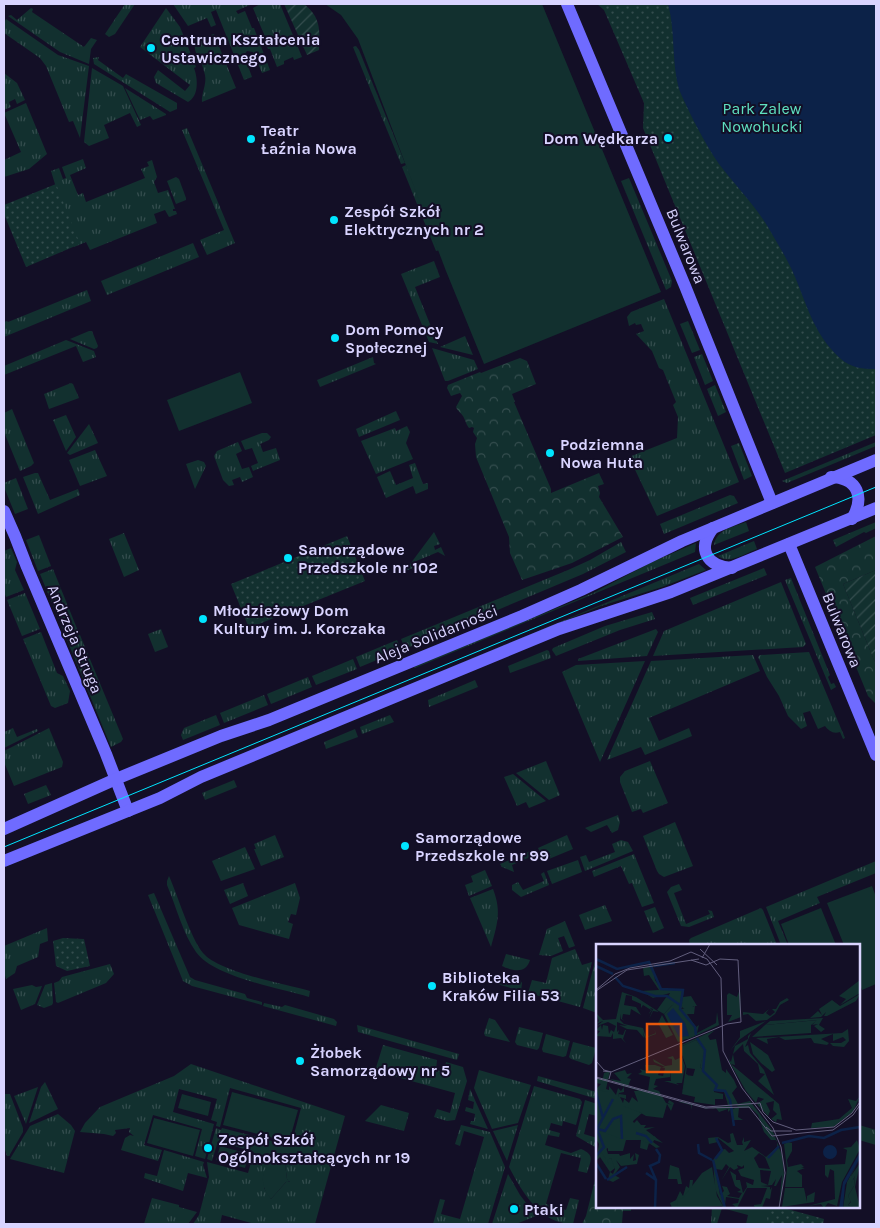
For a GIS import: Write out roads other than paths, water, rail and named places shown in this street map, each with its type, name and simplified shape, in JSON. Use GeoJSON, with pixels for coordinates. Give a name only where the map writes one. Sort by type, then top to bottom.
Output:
{"type":"FeatureCollection","features":[{"type":"Feature","properties":{"kind":"street","name":"Bulwarowa"},"geometry":{"type":"LineString","coordinates":[[567,4],[708,341],[772,503]]}},
{"type":"Feature","properties":{"kind":"street","name":"Aleja Solidarności"},"geometry":{"type":"LineString","coordinates":[[4,829],[116,779],[221,736],[269,720],[522,616],[566,597],[652,554],[876,460]]}},
{"type":"Feature","properties":{"kind":"street"},"geometry":{"type":"LineString","coordinates":[[831,478],[847,480],[856,489],[858,505],[852,518]]}},
{"type":"Feature","properties":{"kind":"street"},"geometry":{"type":"LineString","coordinates":[[4,861],[160,798],[201,777],[559,630],[671,592],[876,508]]}},
{"type":"Feature","properties":{"kind":"street","name":"Andrzeja Struga"},"geometry":{"type":"LineString","coordinates":[[4,512],[128,810]]}},
{"type":"Feature","properties":{"kind":"street"},"geometry":{"type":"LineString","coordinates":[[713,528],[705,542],[706,554],[710,560],[717,564],[732,568]]}},
{"type":"Feature","properties":{"kind":"street","name":"Bulwarowa"},"geometry":{"type":"LineString","coordinates":[[789,544],[876,755]]}},
{"type":"Feature","properties":{"kind":"water"},"geometry":{"type":"Polygon","coordinates":[[[668,4],[876,4],[876,369],[862,368],[849,364],[841,359],[823,339],[811,317],[789,264],[768,227],[751,202],[719,164],[703,139],[678,84],[668,4]]]}},
{"type":"Feature","properties":{"kind":"tram line"},"geometry":{"type":"LineString","coordinates":[[4,847],[876,487]]}},
{"type":"Feature","properties":{"kind":"place","name":"Centrum Kształcenia Ustawicznego"},"geometry":{"type":"Point","coordinates":[151,48]}},
{"type":"Feature","properties":{"kind":"place","name":"Dom Wędkarza"},"geometry":{"type":"Point","coordinates":[668,138]}},
{"type":"Feature","properties":{"kind":"place","name":"Teatr Łaźnia Nowa"},"geometry":{"type":"Point","coordinates":[251,139]}},
{"type":"Feature","properties":{"kind":"place","name":"Zespół Szkół Elektrycznych nr 2"},"geometry":{"type":"Point","coordinates":[334,220]}},
{"type":"Feature","properties":{"kind":"place","name":"Dom Pomocy Społecznej"},"geometry":{"type":"Point","coordinates":[335,338]}},
{"type":"Feature","properties":{"kind":"place","name":"Podziemna Nowa Huta"},"geometry":{"type":"Point","coordinates":[550,453]}},
{"type":"Feature","properties":{"kind":"place","name":"Samorządowe Przedszkole nr 102"},"geometry":{"type":"Point","coordinates":[288,558]}},
{"type":"Feature","properties":{"kind":"place","name":"Młodzieżowy Dom Kultury im. J. Korczaka"},"geometry":{"type":"Point","coordinates":[203,619]}},
{"type":"Feature","properties":{"kind":"place","name":"Samorządowe Przedszkole nr 99"},"geometry":{"type":"Point","coordinates":[405,846]}},
{"type":"Feature","properties":{"kind":"place","name":"Biblioteka Kraków Filia 53"},"geometry":{"type":"Point","coordinates":[432,986]}},
{"type":"Feature","properties":{"kind":"place","name":"Żłobek Samorządowy nr 5"},"geometry":{"type":"Point","coordinates":[300,1061]}},
{"type":"Feature","properties":{"kind":"place","name":"Zespół Szkół Ogólnokształcących nr 19"},"geometry":{"type":"Point","coordinates":[208,1148]}},
{"type":"Feature","properties":{"kind":"place","name":"Ptaki"},"geometry":{"type":"Point","coordinates":[514,1209]}},
{"type":"Feature","properties":{"kind":"park label","name":"Park Zalew Nowohucki"},"geometry":{"type":"Point","coordinates":[762,117]}}]}
